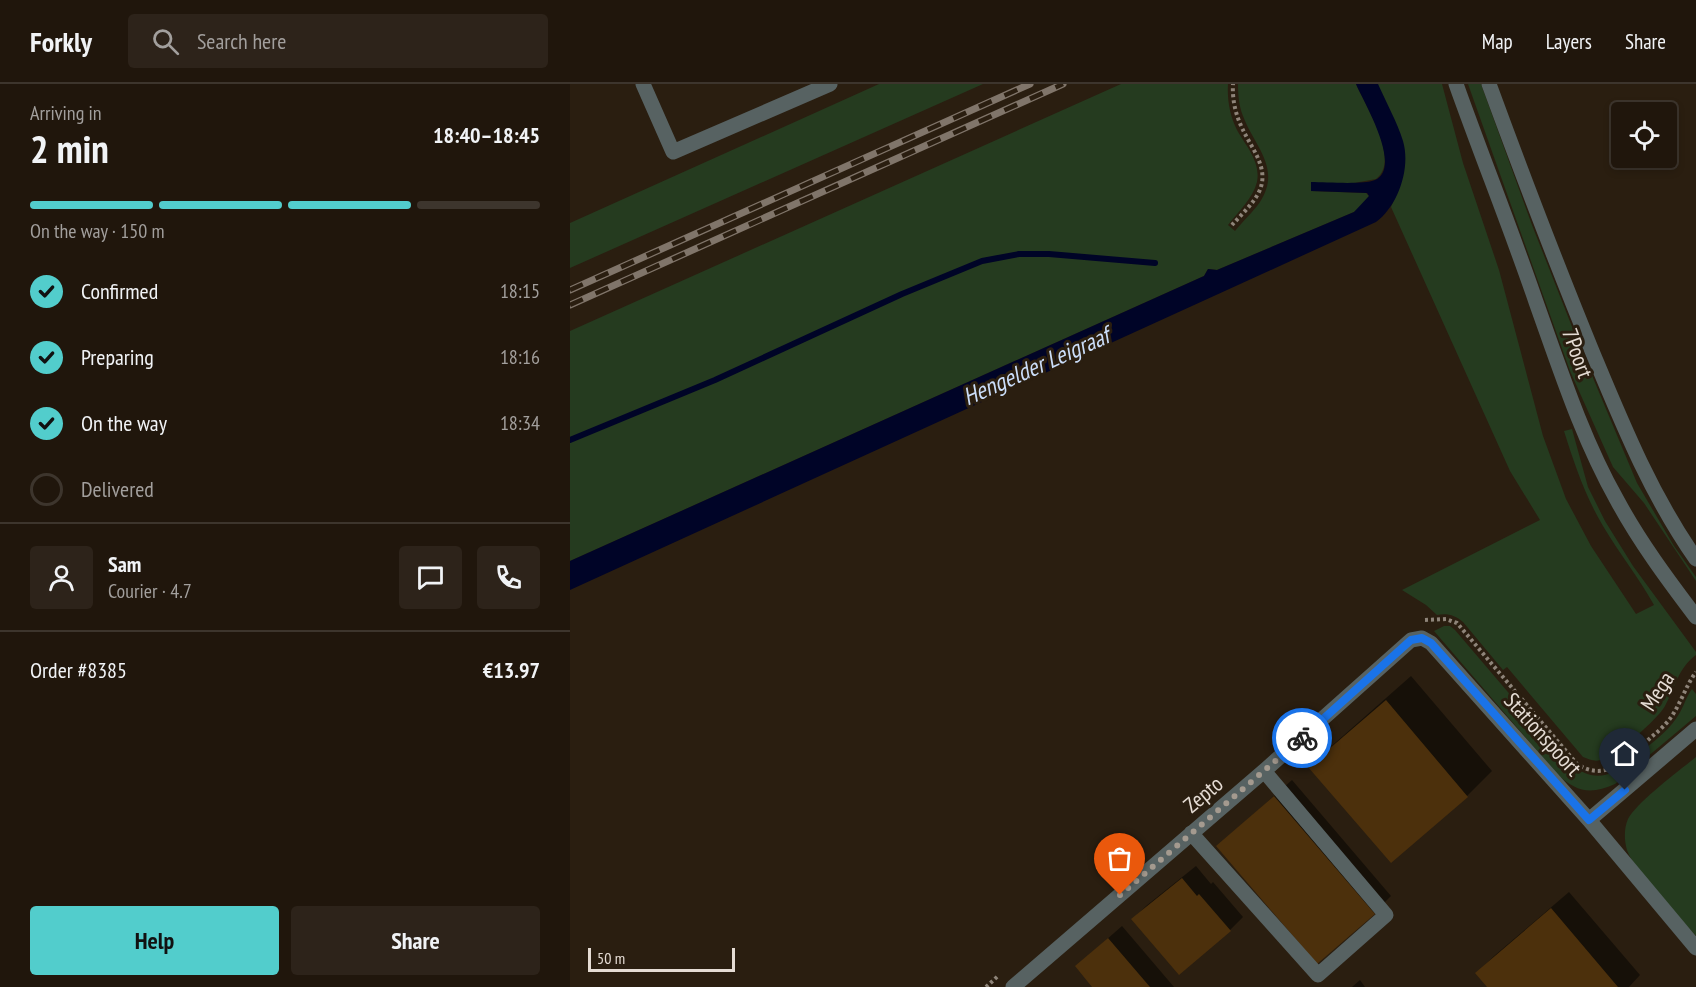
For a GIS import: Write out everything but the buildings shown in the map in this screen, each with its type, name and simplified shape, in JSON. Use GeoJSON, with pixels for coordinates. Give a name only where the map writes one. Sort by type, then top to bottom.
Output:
{"type":"FeatureCollection","features":[{"type":"Feature","properties":{"kind":"street"},"geometry":{"type":"LineString","coordinates":[[643,84],[673,152],[830,84]]}},
{"type":"Feature","properties":{"kind":"street","name":"7Poort"},"geometry":{"type":"LineString","coordinates":[[1456,84],[1536,301],[1562,379],[1593,451],[1617,501],[1648,551],[1696,617]]}},
{"type":"Feature","properties":{"kind":"street","name":"7Poort"},"geometry":{"type":"LineString","coordinates":[[1489,84],[1561,274],[1627,435],[1664,510],[1696,558]]}},
{"type":"Feature","properties":{"kind":"street","name":"Zepto"},"geometry":{"type":"LineString","coordinates":[[1013,987],[1264,771],[1411,640],[1422,638]]}},
{"type":"Feature","properties":{"kind":"street","name":"Stationspoort"},"geometry":{"type":"LineString","coordinates":[[1422,638],[1431,643],[1589,820],[1696,948]]}},
{"type":"Feature","properties":{"kind":"street"},"geometry":{"type":"LineString","coordinates":[[1589,820],[1696,729]]}},
{"type":"Feature","properties":{"kind":"street"},"geometry":{"type":"LineString","coordinates":[[1191,833],[1318,975],[1386,915],[1264,771]]}},
{"type":"Feature","properties":{"kind":"path"},"geometry":{"type":"LineString","coordinates":[[1233,84],[1234,104],[1243,130],[1258,157],[1262,168],[1262,180],[1254,199],[1233,225]]}},
{"type":"Feature","properties":{"kind":"path","name":"Mega"},"geometry":{"type":"LineString","coordinates":[[1595,771],[1616,767],[1668,722],[1695,675]]}},
{"type":"Feature","properties":{"kind":"green space"},"geometry":{"type":"Polygon","coordinates":[[[879,84],[983,84],[570,268],[570,223],[879,84]]]}},
{"type":"Feature","properties":{"kind":"green space"},"geometry":{"type":"Polygon","coordinates":[[[1121,84],[1228,84],[1232,119],[1252,154],[1258,175],[1252,194],[1228,225],[1235,231],[1260,202],[1266,190],[1268,178],[1264,158],[1242,112],[1238,84],[1356,84],[1379,133],[1385,159],[1383,170],[1376,179],[1311,191],[1366,193],[1369,196],[1354,212],[1217,270],[1208,269],[1204,276],[570,561],[570,331],[1121,84]]]}},
{"type":"Feature","properties":{"kind":"green space"},"geometry":{"type":"Polygon","coordinates":[[[1378,84],[1442,84],[1463,163],[1499,270],[1543,436],[1566,499],[1591,546],[1636,614],[1654,605],[1609,536],[1591,503],[1564,431],[1572,429],[1588,487],[1605,521],[1633,566],[1696,652],[1681,672],[1661,712],[1625,746],[1607,758],[1594,760],[1583,757],[1507,667],[1503,670],[1463,622],[1451,615],[1437,615],[1402,590],[1540,520],[1510,471],[1391,207],[1398,189],[1378,84]]]}},
{"type":"Feature","properties":{"kind":"green space"},"geometry":{"type":"Polygon","coordinates":[[[1468,84],[1481,84],[1532,225],[1637,483],[1674,546],[1696,577],[1696,581],[1644,503],[1613,467],[1570,371],[1468,84]]]}},
{"type":"Feature","properties":{"kind":"green space"},"geometry":{"type":"Polygon","coordinates":[[[1450,626],[1455,630],[1566,760],[1588,774],[1598,776],[1608,774],[1636,757],[1672,724],[1692,689],[1696,694],[1696,716],[1615,784],[1598,790],[1577,788],[1557,774],[1434,631],[1450,626]]]}},
{"type":"Feature","properties":{"kind":"green space"},"geometry":{"type":"Polygon","coordinates":[[[1696,757],[1696,936],[1631,859],[1625,842],[1625,834],[1628,819],[1640,804],[1696,757]]]}},
{"type":"Feature","properties":{"kind":"water","name":"Hengelder Leigraaf"},"geometry":{"type":"Polygon","coordinates":[[[1356,84],[1378,84],[1398,127],[1405,152],[1401,186],[1391,206],[1376,222],[570,590],[570,561],[1204,276],[1208,269],[1217,270],[1354,212],[1369,196],[1367,193],[1311,191],[1311,182],[1369,182],[1383,173],[1385,162],[1379,134],[1356,84]]]}},
{"type":"Feature","properties":{"kind":"waterway"},"geometry":{"type":"LineString","coordinates":[[570,440],[715,380],[902,294],[982,261],[1019,254],[1049,254],[1155,263]]}},
{"type":"Feature","properties":{"kind":"railway"},"geometry":{"type":"LineString","coordinates":[[570,290],[1030,84]]}},
{"type":"Feature","properties":{"kind":"railway"},"geometry":{"type":"LineString","coordinates":[[570,305],[1063,84]]}},
{"type":"Feature","properties":{"kind":"way so far"},"geometry":{"type":"LineString","coordinates":[[1120,895],[1302,738]]}},
{"type":"Feature","properties":{"kind":"route"},"geometry":{"type":"LineString","coordinates":[[1302,738],[1411,640],[1422,638],[1431,643],[1589,820],[1625,790]]}}]}
